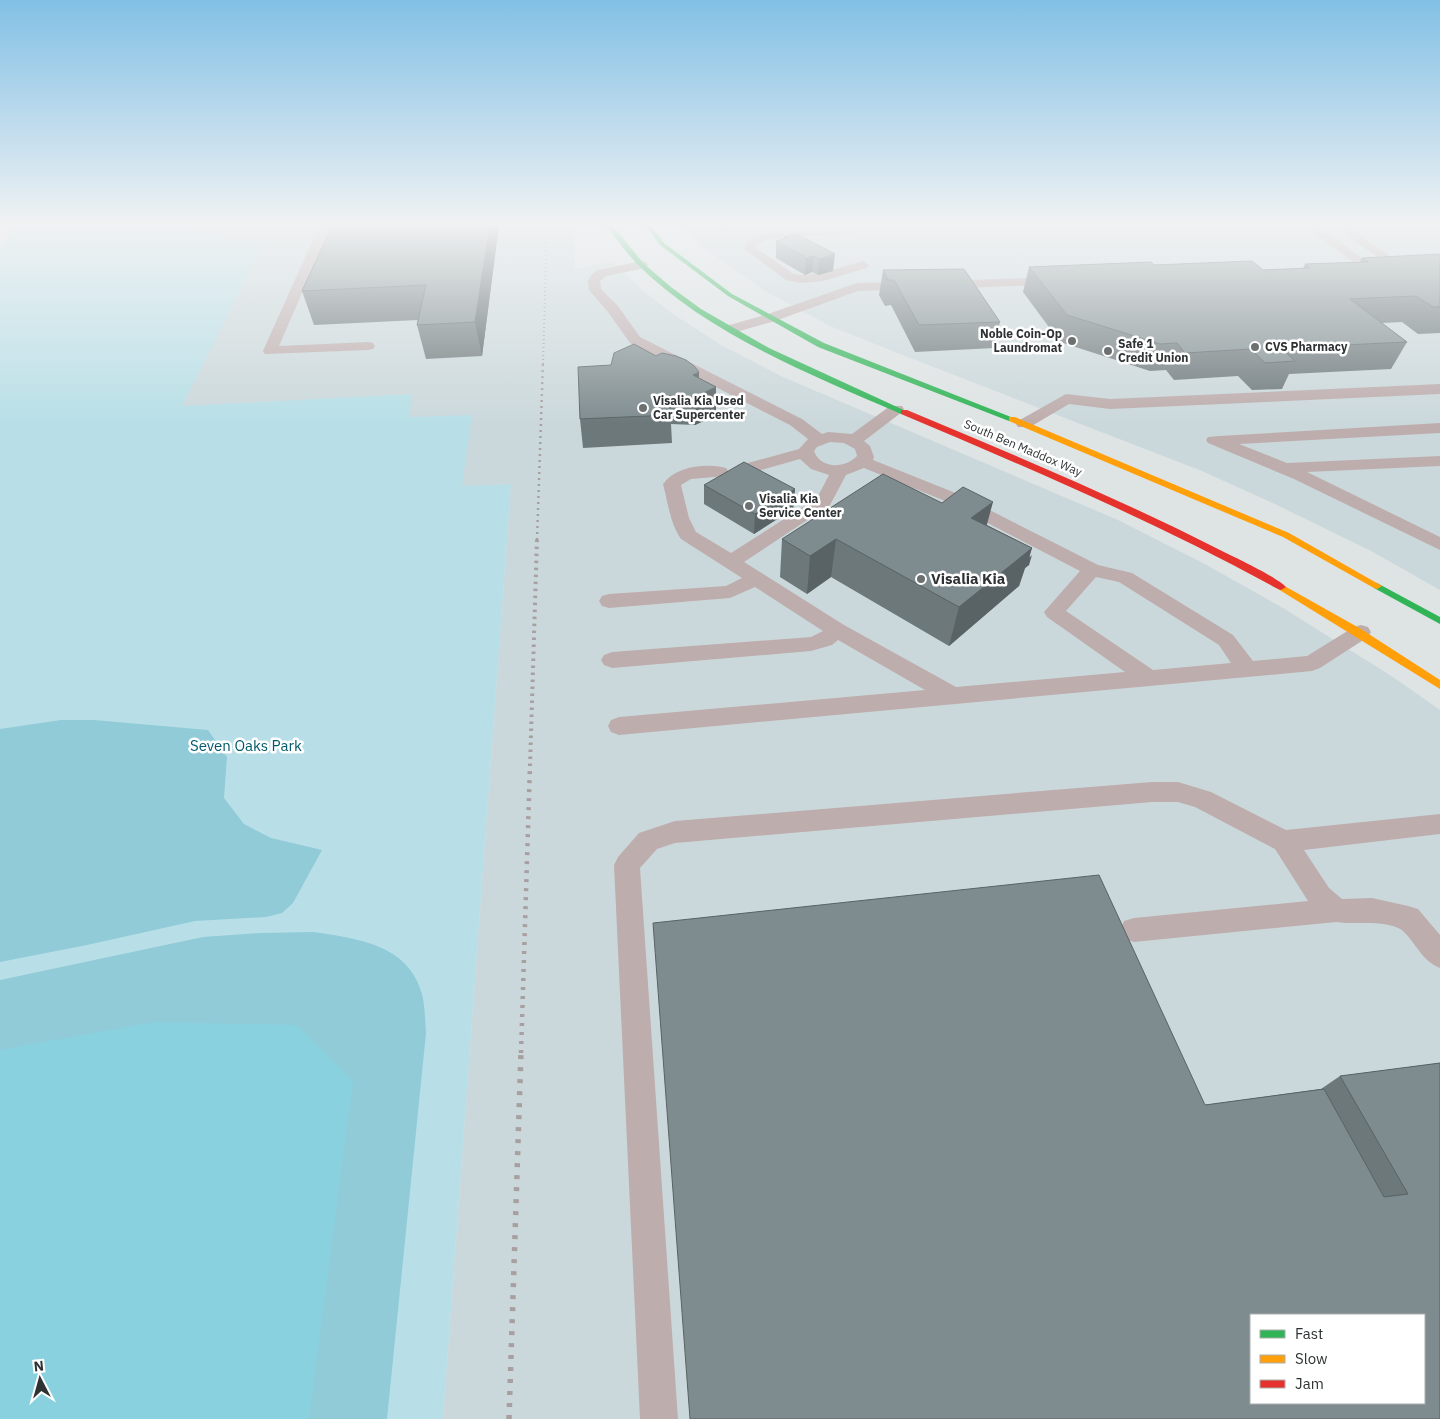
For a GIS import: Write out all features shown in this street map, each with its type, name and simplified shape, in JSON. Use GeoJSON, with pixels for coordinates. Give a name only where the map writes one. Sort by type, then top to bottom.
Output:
{"type":"FeatureCollection","features":[{"type":"Feature","properties":{"kind":"main road","name":"South Ben Maddox Way"},"geometry":{"type":"LineString","coordinates":[[672,290],[731,329],[822,376],[1096,493],[1267,578],[1361,632],[1440,685]]}},
{"type":"Feature","properties":{"kind":"main road","name":"South Ben Maddox Way"},"geometry":{"type":"LineString","coordinates":[[723,290],[821,345],[1024,424],[1286,535],[1440,621]]}},
{"type":"Feature","properties":{"kind":"lane"},"geometry":{"type":"LineString","coordinates":[[297,290],[270,351],[368,346]]}},
{"type":"Feature","properties":{"kind":"lane"},"geometry":{"type":"LineString","coordinates":[[596,290],[613,309],[635,340],[796,422],[818,439]]}},
{"type":"Feature","properties":{"kind":"lane"},"geometry":{"type":"LineString","coordinates":[[731,329],[770,318],[848,290]]}},
{"type":"Feature","properties":{"kind":"lane"},"geometry":{"type":"LineString","coordinates":[[1024,424],[1066,399],[1120,404],[1440,389]]}},
{"type":"Feature","properties":{"kind":"lane"},"geometry":{"type":"LineString","coordinates":[[853,441],[896,409]]}},
{"type":"Feature","properties":{"kind":"lane"},"geometry":{"type":"LineString","coordinates":[[1440,428],[1214,440],[1286,468],[1440,544]]}},
{"type":"Feature","properties":{"kind":"lane"},"geometry":{"type":"LineString","coordinates":[[837,437],[853,441],[862,446],[866,451],[864,462],[858,466],[840,471],[819,468],[806,458],[804,452],[806,447],[818,439],[837,437]]}},
{"type":"Feature","properties":{"kind":"lane"},"geometry":{"type":"LineString","coordinates":[[743,470],[804,452]]}},
{"type":"Feature","properties":{"kind":"lane"},"geometry":{"type":"LineString","coordinates":[[1286,468],[1440,461]]}},
{"type":"Feature","properties":{"kind":"lane"},"geometry":{"type":"LineString","coordinates":[[864,462],[903,476],[995,518],[1092,570],[1125,577],[1226,640],[1248,670]]}},
{"type":"Feature","properties":{"kind":"lane"},"geometry":{"type":"LineString","coordinates":[[731,562],[824,501],[840,471]]}},
{"type":"Feature","properties":{"kind":"lane"},"geometry":{"type":"LineString","coordinates":[[720,472],[684,475],[676,478],[672,484],[680,518],[688,534],[837,630],[953,696]]}},
{"type":"Feature","properties":{"kind":"lane"},"geometry":{"type":"LineString","coordinates":[[1092,570],[1054,612],[1149,678]]}},
{"type":"Feature","properties":{"kind":"lane"},"geometry":{"type":"LineString","coordinates":[[609,601],[730,592],[756,578]]}},
{"type":"Feature","properties":{"kind":"lane"},"geometry":{"type":"LineString","coordinates":[[612,660],[811,644],[825,640],[837,630]]}},
{"type":"Feature","properties":{"kind":"lane"},"geometry":{"type":"LineString","coordinates":[[619,726],[1312,663],[1361,632]]}},
{"type":"Feature","properties":{"kind":"lane"},"geometry":{"type":"LineString","coordinates":[[659,1419],[627,865],[648,841],[675,832],[1152,792],[1178,792],[1202,800],[1284,841],[1320,896],[1336,910]]}},
{"type":"Feature","properties":{"kind":"lane"},"geometry":{"type":"LineString","coordinates":[[1284,841],[1440,824]]}},
{"type":"Feature","properties":{"kind":"lane"},"geometry":{"type":"LineString","coordinates":[[1134,930],[1336,910],[1352,912],[1372,910],[1408,918],[1440,956]]}},
{"type":"Feature","properties":{"kind":"shaded area"},"geometry":{"type":"Polygon","coordinates":[[[0,290],[643,290],[673,314],[721,345],[783,377],[1118,520],[1201,562],[1283,608],[1393,677],[1440,710],[1440,1419],[443,1419],[511,484],[0,515],[0,290]]]}},
{"type":"Feature","properties":{"kind":"shaded area"},"geometry":{"type":"Polygon","coordinates":[[[1440,290],[1440,590],[1371,551],[1202,471],[830,326],[765,291],[1440,290]]]}},
{"type":"Feature","properties":{"kind":"shaded area"},"geometry":{"type":"Polygon","coordinates":[[[61,720],[94,720],[208,730],[227,757],[224,798],[244,824],[271,838],[322,850],[293,903],[282,913],[266,917],[195,921],[0,962],[0,729],[61,720]]]}},
{"type":"Feature","properties":{"kind":"shaded area"},"geometry":{"type":"Polygon","coordinates":[[[314,932],[364,942],[393,954],[405,964],[415,977],[424,1003],[426,1033],[387,1419],[0,1419],[0,980],[203,937],[314,932]]]}},
{"type":"Feature","properties":{"kind":"shaded area"},"geometry":{"type":"Polygon","coordinates":[[[155,1022],[297,1025],[353,1081],[309,1419],[0,1419],[0,1050],[155,1022]]]}},
{"type":"Feature","properties":{"kind":"green space","name":"Seven Oaks Park"},"geometry":{"type":"Polygon","coordinates":[[[0,290],[240,290],[182,406],[412,394],[409,417],[472,415],[462,486],[511,484],[443,1419],[0,1419],[0,290]]]}},
{"type":"Feature","properties":{"kind":"building"},"geometry":{"type":"Polygon","coordinates":[[[425,290],[480,290],[475,322],[417,325],[425,290]]]}},
{"type":"Feature","properties":{"kind":"building"},"geometry":{"type":"Polygon","coordinates":[[[900,290],[978,290],[1000,322],[919,325],[900,290]]]}},
{"type":"Feature","properties":{"kind":"building","name":"CVS Pharmacy"},"geometry":{"type":"Polygon","coordinates":[[[1047,290],[1440,290],[1440,307],[1433,307],[1416,296],[1350,299],[1407,342],[1281,348],[1295,361],[1265,363],[1251,349],[1185,353],[1177,343],[1160,344],[1067,315],[1047,290]]]}},
{"type":"Feature","properties":{"kind":"building"},"geometry":{"type":"Polygon","coordinates":[[[634,344],[656,356],[662,353],[686,360],[699,372],[693,375],[716,387],[695,397],[668,396],[671,415],[580,419],[578,367],[611,365],[614,353],[634,344]]]}},
{"type":"Feature","properties":{"kind":"building"},"geometry":{"type":"Polygon","coordinates":[[[744,462],[795,489],[755,514],[704,485],[744,462]]]}},
{"type":"Feature","properties":{"kind":"building"},"geometry":{"type":"Polygon","coordinates":[[[883,474],[942,503],[963,487],[993,502],[971,518],[1032,548],[959,607],[836,539],[810,556],[782,539],[883,474]]]}},
{"type":"Feature","properties":{"kind":"building"},"geometry":{"type":"Polygon","coordinates":[[[1099,875],[1205,1105],[1324,1089],[1384,1197],[1408,1194],[1340,1076],[1440,1063],[1440,1419],[690,1419],[653,923],[1099,875]]]}},
{"type":"Feature","properties":{"kind":"railway"},"geometry":{"type":"LineString","coordinates":[[543,364],[545,290]]}},
{"type":"Feature","properties":{"kind":"railway"},"geometry":{"type":"LineString","coordinates":[[537,540],[543,362]]}},
{"type":"Feature","properties":{"kind":"railway"},"geometry":{"type":"LineString","coordinates":[[530,766],[537,539]]}},
{"type":"Feature","properties":{"kind":"railway"},"geometry":{"type":"LineString","coordinates":[[521,1053],[530,765]]}},
{"type":"Feature","properties":{"kind":"railway"},"geometry":{"type":"LineString","coordinates":[[509,1419],[521,1052]]}},
{"type":"Feature","properties":{"kind":"traffic: fast"},"geometry":{"type":"LineString","coordinates":[[672,290],[699,310],[766,349],[904,412]]}},
{"type":"Feature","properties":{"kind":"traffic: fast"},"geometry":{"type":"LineString","coordinates":[[724,290],[821,345],[1012,419]]}},
{"type":"Feature","properties":{"kind":"traffic: fast"},"geometry":{"type":"LineString","coordinates":[[1377,586],[1440,621]]}},
{"type":"Feature","properties":{"kind":"traffic: slow"},"geometry":{"type":"LineString","coordinates":[[1012,419],[1286,535],[1377,586]]}},
{"type":"Feature","properties":{"kind":"traffic: slow"},"geometry":{"type":"LineString","coordinates":[[1281,587],[1357,632],[1440,685]]}},
{"type":"Feature","properties":{"kind":"traffic: jam"},"geometry":{"type":"LineString","coordinates":[[904,412],[1095,494],[1189,538],[1281,587]]}},
{"type":"Feature","properties":{"kind":"place","name":"Noble Coin-Op Laundromat"},"geometry":{"type":"Point","coordinates":[1072,341]}},
{"type":"Feature","properties":{"kind":"place","name":"CVS Pharmacy"},"geometry":{"type":"Point","coordinates":[1255,347]}},
{"type":"Feature","properties":{"kind":"place","name":"Safe 1 Credit Union"},"geometry":{"type":"Point","coordinates":[1108,351]}},
{"type":"Feature","properties":{"kind":"place","name":"Visalia Kia Used Car Supercenter"},"geometry":{"type":"Point","coordinates":[643,408]}},
{"type":"Feature","properties":{"kind":"place","name":"Visalia Kia Service Center"},"geometry":{"type":"Point","coordinates":[749,506]}},
{"type":"Feature","properties":{"kind":"place","name":"Visalia Kia"},"geometry":{"type":"Point","coordinates":[921,579]}}]}
